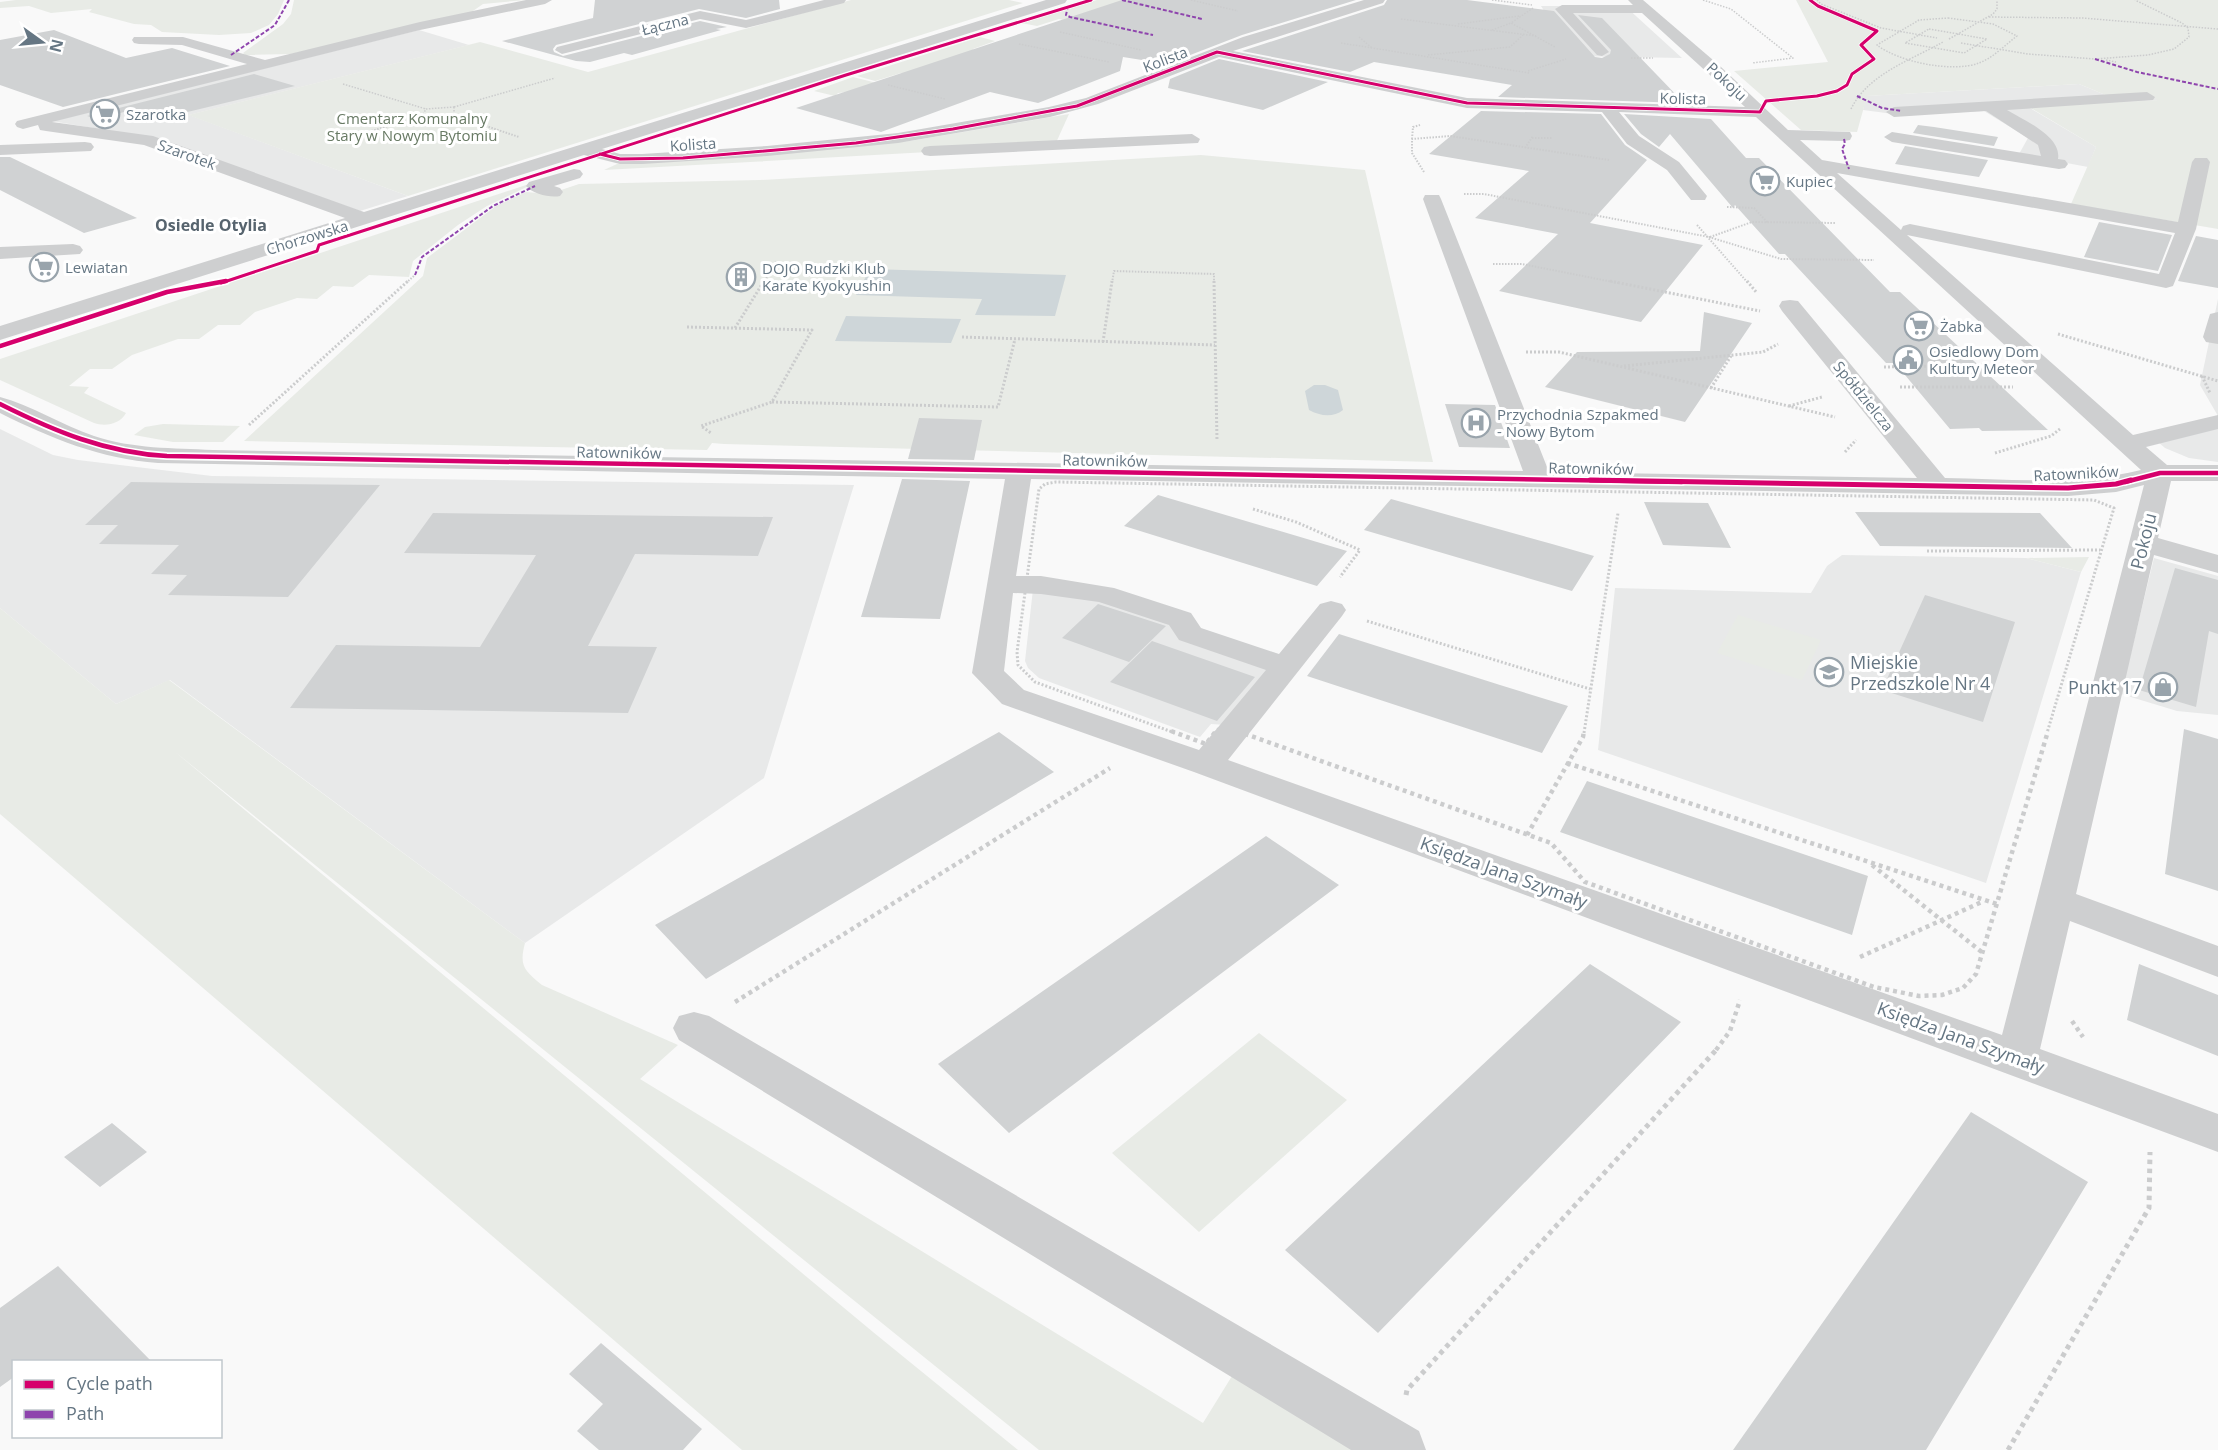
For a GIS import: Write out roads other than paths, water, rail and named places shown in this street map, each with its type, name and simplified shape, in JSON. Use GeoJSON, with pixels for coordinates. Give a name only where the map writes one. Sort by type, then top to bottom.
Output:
{"type":"FeatureCollection","features":[{"type":"Feature","properties":{"kind":"street"},"geometry":{"type":"LineString","coordinates":[[139,40],[183,41],[265,65],[420,27],[545,0]]}},
{"type":"Feature","properties":{"kind":"street","name":"Łączna"},"geometry":{"type":"LineString","coordinates":[[562,50],[700,15],[746,24],[839,0]]}},
{"type":"Feature","properties":{"kind":"street","name":"Chorzowska"},"geometry":{"type":"LineString","coordinates":[[0,333],[1054,0]]}},
{"type":"Feature","properties":{"kind":"street","name":"Kolista"},"geometry":{"type":"LineString","coordinates":[[582,149],[604,162],[683,158],[856,143],[1041,114],[1092,101],[1217,52],[1378,0]]}},
{"type":"Feature","properties":{"kind":"street"},"geometry":{"type":"LineString","coordinates":[[1602,52],[1562,9],[1640,4]]}},
{"type":"Feature","properties":{"kind":"street","name":"Pokoju"},"geometry":{"type":"LineString","coordinates":[[1640,4],[2160,473],[2017,1058]]}},
{"type":"Feature","properties":{"kind":"street","name":"Kolista"},"geometry":{"type":"LineString","coordinates":[[1217,52],[1467,103],[1760,112]]}},
{"type":"Feature","properties":{"kind":"street","name":"Szarotek"},"geometry":{"type":"LineString","coordinates":[[265,65],[17,123],[147,140],[365,219]]}},
{"type":"Feature","properties":{"kind":"street"},"geometry":{"type":"LineString","coordinates":[[1894,112],[2147,97]]}},
{"type":"Feature","properties":{"kind":"street"},"geometry":{"type":"LineString","coordinates":[[1989,106],[2044,141],[2050,147],[2048,162]]}},
{"type":"Feature","properties":{"kind":"street"},"geometry":{"type":"LineString","coordinates":[[1608,109],[1633,140],[1673,166],[1698,196]]}},
{"type":"Feature","properties":{"kind":"street"},"geometry":{"type":"LineString","coordinates":[[1784,135],[1844,135]]}},
{"type":"Feature","properties":{"kind":"street"},"geometry":{"type":"LineString","coordinates":[[1892,137],[2066,165],[2049,204]]}},
{"type":"Feature","properties":{"kind":"street"},"geometry":{"type":"LineString","coordinates":[[554,192],[535,186],[604,162],[604,170],[623,170],[914,152],[1192,139]]}},
{"type":"Feature","properties":{"kind":"street"},"geometry":{"type":"LineString","coordinates":[[0,150],[162,145]]}},
{"type":"Feature","properties":{"kind":"street"},"geometry":{"type":"LineString","coordinates":[[1910,230],[2166,282],[2186,229],[2201,162]]}},
{"type":"Feature","properties":{"kind":"street"},"geometry":{"type":"LineString","coordinates":[[1817,164],[2186,229]]}},
{"type":"Feature","properties":{"kind":"street"},"geometry":{"type":"LineString","coordinates":[[1431,188],[1539,479]]}},
{"type":"Feature","properties":{"kind":"street"},"geometry":{"type":"LineString","coordinates":[[0,253],[73,250]]}},
{"type":"Feature","properties":{"kind":"street","name":"Spółdzielcza"},"geometry":{"type":"LineString","coordinates":[[1790,306],[1938,486]]}},
{"type":"Feature","properties":{"kind":"street"},"geometry":{"type":"LineString","coordinates":[[2218,319],[2214,337],[2218,337]]}},
{"type":"Feature","properties":{"kind":"street","name":"Ratowników"},"geometry":{"type":"LineString","coordinates":[[0,404],[45,426],[86,442],[138,454],[225,458],[2068,488],[2116,484],[2160,473],[2218,473]]}},
{"type":"Feature","properties":{"kind":"street"},"geometry":{"type":"LineString","coordinates":[[2130,444],[2216,411]]}},
{"type":"Feature","properties":{"kind":"street","name":"Księdza Jana Szymały"},"geometry":{"type":"LineString","coordinates":[[1018,471],[1013,584],[988,673],[1013,698],[1206,765],[2218,1133]]}},
{"type":"Feature","properties":{"kind":"street"},"geometry":{"type":"LineString","coordinates":[[2143,543],[2218,564]]}},
{"type":"Feature","properties":{"kind":"street"},"geometry":{"type":"LineString","coordinates":[[1013,584],[1104,594],[1180,619],[1190,634],[1285,666]]}},
{"type":"Feature","properties":{"kind":"street"},"geometry":{"type":"LineString","coordinates":[[1206,765],[1330,610]]}},
{"type":"Feature","properties":{"kind":"street"},"geometry":{"type":"LineString","coordinates":[[2055,901],[2218,962]]}},
{"type":"Feature","properties":{"kind":"street"},"geometry":{"type":"LineString","coordinates":[[694,1028],[1399,1449]]}},
{"type":"Feature","properties":{"kind":"place","name":"Szarotka"},"geometry":{"type":"Point","coordinates":[105,114]}},
{"type":"Feature","properties":{"kind":"place","name":"Kupiec"},"geometry":{"type":"Point","coordinates":[1765,181]}},
{"type":"Feature","properties":{"kind":"place","name":"Lewiatan"},"geometry":{"type":"Point","coordinates":[44,267]}},
{"type":"Feature","properties":{"kind":"place","name":"DOJO Rudzki Klub Karate Kyokyushin"},"geometry":{"type":"Point","coordinates":[741,277]}},
{"type":"Feature","properties":{"kind":"place","name":"Żabka"},"geometry":{"type":"Point","coordinates":[1919,326]}},
{"type":"Feature","properties":{"kind":"place","name":"Osiedlowy Dom Kultury Meteor"},"geometry":{"type":"Point","coordinates":[1908,360]}},
{"type":"Feature","properties":{"kind":"place","name":"Przychodnia Szpakmed - Nowy Bytom"},"geometry":{"type":"Point","coordinates":[1476,423]}},
{"type":"Feature","properties":{"kind":"place","name":"Miejskie Przedszkole Nr 4"},"geometry":{"type":"Point","coordinates":[1829,672]}},
{"type":"Feature","properties":{"kind":"place","name":"Punkt 17"},"geometry":{"type":"Point","coordinates":[2163,687]}},
{"type":"Feature","properties":{"kind":"district","name":"Osiedle Otylia"},"geometry":{"type":"Point","coordinates":[211,225]}},
{"type":"Feature","properties":{"kind":"park label","name":"Cmentarz Komunalny Stary w Nowym Bytomiu"},"geometry":{"type":"Point","coordinates":[412,126]}}]}
